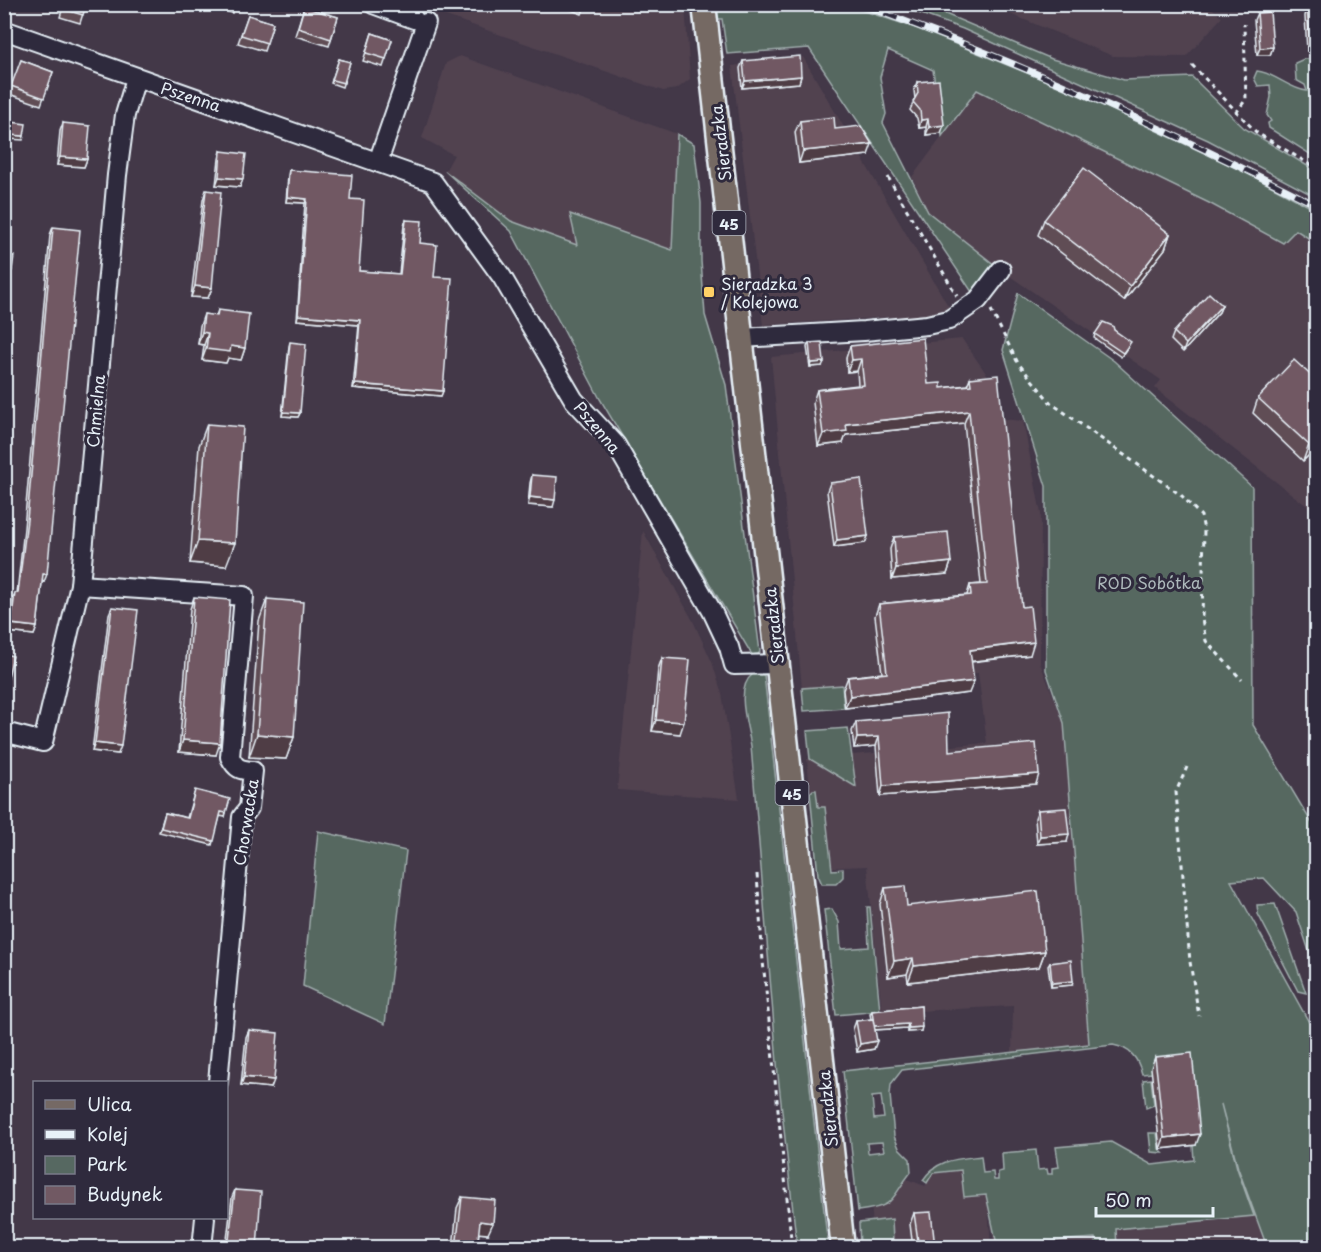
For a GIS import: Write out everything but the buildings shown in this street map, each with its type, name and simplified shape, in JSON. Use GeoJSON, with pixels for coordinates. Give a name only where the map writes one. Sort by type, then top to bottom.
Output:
{"type":"FeatureCollection","features":[{"type":"Feature","properties":{"kind":"main road","name":"Sieradzka"},"geometry":{"type":"LineString","coordinates":[[704,4],[843,1248]]}},
{"type":"Feature","properties":{"kind":"street"},"geometry":{"type":"LineString","coordinates":[[373,4],[420,21],[378,162]]}},
{"type":"Feature","properties":{"kind":"street","name":"Pszenna"},"geometry":{"type":"LineString","coordinates":[[4,30],[433,182],[479,243],[542,343],[574,400],[616,445],[712,610],[734,665],[777,664]]}},
{"type":"Feature","properties":{"kind":"street","name":"Chmielna"},"geometry":{"type":"LineString","coordinates":[[4,732],[43,742],[80,585],[117,175],[125,115],[136,78]]}},
{"type":"Feature","properties":{"kind":"street"},"geometry":{"type":"LineString","coordinates":[[742,338],[927,326],[949,320],[966,311],[1001,270]]}},
{"type":"Feature","properties":{"kind":"street","name":"Chorwacka"},"geometry":{"type":"LineString","coordinates":[[80,585],[244,596],[230,757],[240,770],[253,771],[249,808],[242,817],[218,1081]]}},
{"type":"Feature","properties":{"kind":"street"},"geometry":{"type":"LineString","coordinates":[[202,1248],[205,1219]]}},
{"type":"Feature","properties":{"kind":"path"},"geometry":{"type":"LineString","coordinates":[[1236,113],[1246,99],[1244,24]]}},
{"type":"Feature","properties":{"kind":"path"},"geometry":{"type":"LineString","coordinates":[[1192,65],[1257,133],[1317,168]]}},
{"type":"Feature","properties":{"kind":"path"},"geometry":{"type":"LineString","coordinates":[[888,177],[966,311]]}},
{"type":"Feature","properties":{"kind":"path"},"geometry":{"type":"LineString","coordinates":[[982,295],[1018,363],[1051,404],[1182,496],[1201,516],[1204,530],[1202,619],[1206,641],[1242,680]]}},
{"type":"Feature","properties":{"kind":"path"},"geometry":{"type":"LineString","coordinates":[[1187,767],[1176,792],[1190,962],[1199,1016]]}},
{"type":"Feature","properties":{"kind":"path"},"geometry":{"type":"LineString","coordinates":[[757,874],[763,961],[792,1248]]}},
{"type":"Feature","properties":{"kind":"shaded area"},"geometry":{"type":"Polygon","coordinates":[[[421,4],[685,5],[690,79],[677,89],[663,91],[420,7],[421,4]]]}},
{"type":"Feature","properties":{"kind":"shaded area"},"geometry":{"type":"Polygon","coordinates":[[[988,5],[1208,5],[1222,17],[1186,57],[1113,56],[988,5]]]}},
{"type":"Feature","properties":{"kind":"shaded area"},"geometry":{"type":"Polygon","coordinates":[[[460,56],[677,134],[672,250],[571,215],[577,245],[511,221],[445,171],[454,155],[422,138],[446,63],[460,56]]]}},
{"type":"Feature","properties":{"kind":"shaded area"},"geometry":{"type":"Polygon","coordinates":[[[803,57],[950,309],[941,314],[763,325],[732,66],[803,57]]]}},
{"type":"Feature","properties":{"kind":"shaded area"},"geometry":{"type":"Polygon","coordinates":[[[977,90],[1209,203],[1282,243],[1296,230],[1316,243],[1316,513],[1155,388],[1161,380],[1001,270],[928,212],[912,177],[977,90]]]}},
{"type":"Feature","properties":{"kind":"shaded area"},"geometry":{"type":"Polygon","coordinates":[[[962,339],[1000,393],[1002,419],[1023,421],[1041,514],[1040,663],[1064,723],[1089,1045],[1012,1053],[1013,1006],[882,1013],[867,866],[818,868],[807,759],[987,743],[978,673],[802,688],[771,357],[962,339]]]}},
{"type":"Feature","properties":{"kind":"shaded area"},"geometry":{"type":"Polygon","coordinates":[[[643,531],[693,621],[712,662],[722,694],[739,799],[617,790],[643,531]]]}},
{"type":"Feature","properties":{"kind":"shaded area"},"geometry":{"type":"Polygon","coordinates":[[[1238,1168],[1267,1247],[995,1247],[988,1208],[991,1247],[874,1247],[870,1181],[901,1177],[925,1186],[933,1173],[961,1170],[964,1197],[1238,1168]]]}},
{"type":"Feature","properties":{"kind":"green space"},"geometry":{"type":"Polygon","coordinates":[[[715,5],[846,5],[916,28],[1074,92],[1247,173],[1316,210],[1316,243],[1296,230],[1283,243],[1209,203],[977,90],[942,136],[933,70],[888,50],[880,77],[886,114],[883,123],[928,212],[1001,270],[978,301],[809,48],[727,54],[722,19],[717,19],[715,5]]]}},
{"type":"Feature","properties":{"kind":"green space"},"geometry":{"type":"Polygon","coordinates":[[[896,5],[924,5],[1052,59],[1124,80],[1192,77],[1244,128],[1316,171],[1316,197],[1208,140],[963,29],[896,5]]]}},
{"type":"Feature","properties":{"kind":"green space"},"geometry":{"type":"Polygon","coordinates":[[[1304,59],[1316,59],[1316,158],[1269,128],[1268,123],[1271,121],[1267,115],[1271,97],[1270,85],[1258,86],[1254,78],[1257,71],[1263,72],[1300,90],[1307,91],[1305,85],[1296,80],[1295,63],[1304,59]]]}},
{"type":"Feature","properties":{"kind":"green space"},"geometry":{"type":"Polygon","coordinates":[[[677,134],[694,144],[701,203],[701,261],[705,315],[726,385],[760,652],[752,655],[600,399],[511,231],[445,171],[511,221],[577,245],[570,214],[672,250],[677,134]]]}},
{"type":"Feature","properties":{"kind":"green space","name":"ROD Sobótka"},"geometry":{"type":"Polygon","coordinates":[[[1018,293],[1114,361],[1252,487],[1253,725],[1316,830],[1316,972],[1296,912],[1264,878],[1231,881],[1316,1035],[1316,1247],[1267,1247],[1238,1168],[1221,1104],[1237,1168],[1254,1216],[1116,1229],[1117,1247],[1096,1247],[1095,1238],[997,1245],[986,1195],[964,1197],[961,1170],[933,1173],[927,1183],[923,1180],[935,1168],[948,1161],[981,1156],[983,1173],[993,1172],[994,1180],[998,1180],[998,1172],[1003,1171],[1002,1153],[1036,1150],[1038,1170],[1047,1169],[1048,1174],[1052,1174],[1052,1168],[1059,1167],[1056,1147],[1111,1142],[1152,1165],[1194,1160],[1193,1146],[1196,1145],[1152,1068],[1152,1073],[1142,1074],[1132,1055],[1113,1045],[902,1070],[891,1084],[890,1095],[894,1136],[899,1148],[910,1159],[911,1172],[887,1204],[858,1211],[843,1071],[1089,1044],[1064,723],[1046,670],[1046,486],[1003,350],[1018,293]],[[881,1096],[872,1097],[874,1119],[884,1118],[881,1096]],[[882,1142],[867,1143],[868,1153],[884,1151],[882,1142]]]}},
{"type":"Feature","properties":{"kind":"green space"},"geometry":{"type":"Polygon","coordinates":[[[753,674],[764,675],[828,1247],[797,1247],[778,1075],[751,746],[743,698],[747,680],[753,674]]]}},
{"type":"Feature","properties":{"kind":"green space"},"geometry":{"type":"Polygon","coordinates":[[[842,685],[844,708],[804,711],[802,688],[842,685]]]}},
{"type":"Feature","properties":{"kind":"green space"},"geometry":{"type":"Polygon","coordinates":[[[848,728],[856,787],[810,759],[807,731],[848,728]]]}},
{"type":"Feature","properties":{"kind":"green space"},"geometry":{"type":"Polygon","coordinates":[[[816,790],[818,807],[825,807],[832,870],[843,869],[843,877],[836,884],[822,884],[818,875],[810,793],[816,790]]]}},
{"type":"Feature","properties":{"kind":"green space"},"geometry":{"type":"Polygon","coordinates":[[[318,831],[406,851],[385,1024],[303,986],[318,831]]]}},
{"type":"Feature","properties":{"kind":"green space"},"geometry":{"type":"Polygon","coordinates":[[[1275,904],[1306,993],[1298,991],[1258,914],[1257,905],[1275,904]]]}},
{"type":"Feature","properties":{"kind":"green space"},"geometry":{"type":"Polygon","coordinates":[[[867,907],[870,907],[880,1011],[836,1015],[824,910],[832,909],[839,922],[841,949],[869,947],[867,907]]]}},
{"type":"Feature","properties":{"kind":"green space"},"geometry":{"type":"Polygon","coordinates":[[[1151,1079],[1154,1105],[1146,1108],[1143,1080],[1151,1079]]]}},
{"type":"Feature","properties":{"kind":"green space"},"geometry":{"type":"Polygon","coordinates":[[[1149,1133],[1157,1133],[1159,1149],[1163,1153],[1151,1152],[1149,1133]]]}},
{"type":"Feature","properties":{"kind":"green space"},"geometry":{"type":"Polygon","coordinates":[[[892,1219],[893,1242],[910,1241],[911,1247],[860,1247],[859,1223],[892,1219]]]}},
{"type":"Feature","properties":{"kind":"railway"},"geometry":{"type":"LineString","coordinates":[[858,4],[975,48],[1090,97],[1204,149],[1316,205]]}},
{"type":"Feature","properties":{"kind":"place","name":"Sieradzka 3 / Kolejowa"},"geometry":{"type":"Point","coordinates":[709,292]}}]}
